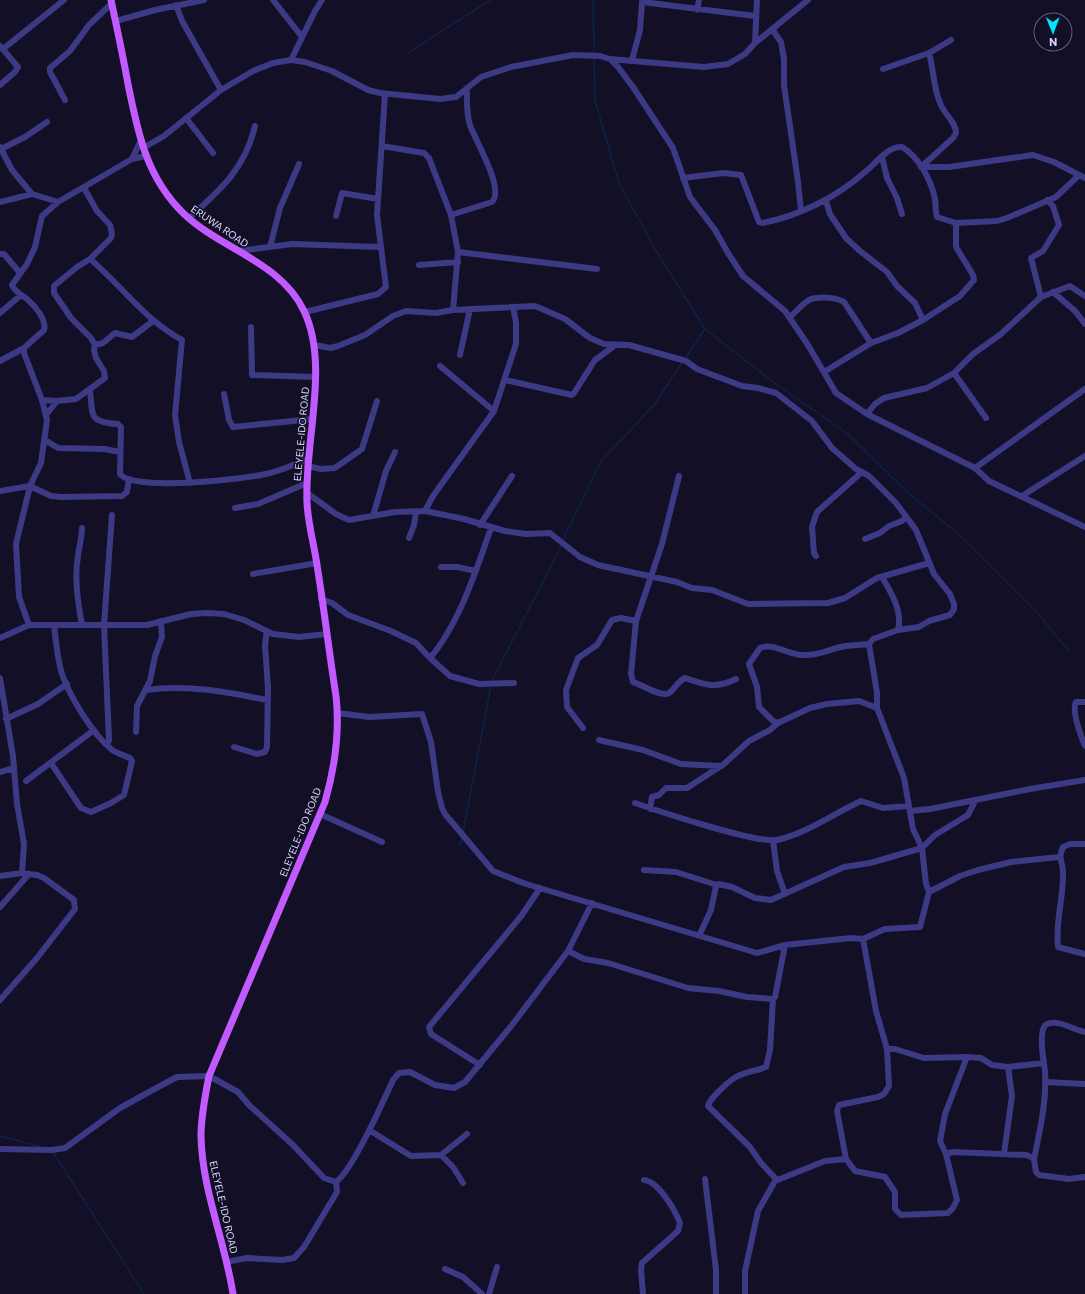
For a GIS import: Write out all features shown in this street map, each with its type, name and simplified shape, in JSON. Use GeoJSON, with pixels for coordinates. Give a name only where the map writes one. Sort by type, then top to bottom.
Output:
{"type":"FeatureCollection","features":[{"type":"Feature","properties":{"kind":"main road","name":"ERUWA ROAD"},"geometry":{"type":"LineString","coordinates":[[111,2],[142,145],[146,156],[165,192],[189,218],[268,270],[284,284],[305,312],[313,337]]}},
{"type":"Feature","properties":{"kind":"main road","name":"ELEYELE-IDO ROAD"},"geometry":{"type":"LineString","coordinates":[[233,1294],[202,1156],[202,1121],[209,1076],[320,814],[328,792],[334,765],[338,713],[317,563],[309,524],[307,493],[307,462],[316,377],[315,345],[313,337]]}},
{"type":"Feature","properties":{"kind":"street"},"geometry":{"type":"LineString","coordinates":[[0,85],[18,70],[18,67],[2,47],[64,0]]}},
{"type":"Feature","properties":{"kind":"street"},"geometry":{"type":"LineString","coordinates":[[116,21],[204,0]]}},
{"type":"Feature","properties":{"kind":"street"},"geometry":{"type":"LineString","coordinates":[[273,0],[302,37]]}},
{"type":"Feature","properties":{"kind":"street"},"geometry":{"type":"LineString","coordinates":[[290,60],[322,0]]}},
{"type":"Feature","properties":{"kind":"street"},"geometry":{"type":"LineString","coordinates":[[697,10],[699,0]]}},
{"type":"Feature","properties":{"kind":"street"},"geometry":{"type":"LineString","coordinates":[[755,43],[755,16],[757,0]]}},
{"type":"Feature","properties":{"kind":"street"},"geometry":{"type":"LineString","coordinates":[[132,159],[142,145],[164,136],[221,90],[254,71],[273,63],[290,60],[319,66],[368,90],[386,94],[451,99],[490,73],[511,67],[573,55],[714,67],[737,60],[755,43],[808,0]]}},
{"type":"Feature","properties":{"kind":"street"},"geometry":{"type":"LineString","coordinates":[[632,60],[640,30],[642,1],[697,10],[755,16]]}},
{"type":"Feature","properties":{"kind":"street"},"geometry":{"type":"LineString","coordinates":[[65,100],[50,72],[50,68],[70,51],[89,25],[111,2]]}},
{"type":"Feature","properties":{"kind":"street"},"geometry":{"type":"LineString","coordinates":[[176,6],[182,21],[221,90]]}},
{"type":"Feature","properties":{"kind":"street"},"geometry":{"type":"LineString","coordinates":[[772,29],[781,42],[784,59],[784,85],[801,211]]}},
{"type":"Feature","properties":{"kind":"street"},"geometry":{"type":"LineString","coordinates":[[883,68],[929,53],[951,40]]}},
{"type":"Feature","properties":{"kind":"street"},"geometry":{"type":"LineString","coordinates":[[921,167],[953,138],[956,132],[955,126],[941,106],[937,96],[929,53]]}},
{"type":"Feature","properties":{"kind":"street"},"geometry":{"type":"LineString","coordinates":[[610,59],[618,67],[652,115],[673,148],[694,204],[712,226],[743,276],[770,297],[790,317],[836,393],[867,414],[975,468],[989,481],[1085,527]]}},
{"type":"Feature","properties":{"kind":"street"},"geometry":{"type":"LineString","coordinates":[[451,215],[492,202],[496,194],[494,182],[470,124],[467,88]]}},
{"type":"Feature","properties":{"kind":"street"},"geometry":{"type":"LineString","coordinates":[[305,312],[382,292],[386,287],[377,215],[386,94]]}},
{"type":"Feature","properties":{"kind":"street"},"geometry":{"type":"LineString","coordinates":[[186,118],[213,153]]}},
{"type":"Feature","properties":{"kind":"street"},"geometry":{"type":"LineString","coordinates":[[32,194],[12,170],[0,148],[25,137],[47,122]]}},
{"type":"Feature","properties":{"kind":"street"},"geometry":{"type":"LineString","coordinates":[[189,218],[229,180],[251,140],[254,126]]}},
{"type":"Feature","properties":{"kind":"street"},"geometry":{"type":"LineString","coordinates":[[382,146],[428,155],[451,215],[458,252],[453,310]]}},
{"type":"Feature","properties":{"kind":"street"},"geometry":{"type":"LineString","coordinates":[[683,178],[723,173],[741,175],[759,222],[762,223],[801,211],[826,201],[859,177],[891,149],[902,147],[908,150],[921,167],[933,192],[937,217],[956,223],[997,221],[1007,218],[1060,193],[1078,176]]}},
{"type":"Feature","properties":{"kind":"street"},"geometry":{"type":"LineString","coordinates":[[921,167],[949,167],[1033,155],[1054,162],[1078,176],[1085,178]]}},
{"type":"Feature","properties":{"kind":"street"},"geometry":{"type":"LineString","coordinates":[[0,361],[24,348],[42,332],[45,327],[38,310],[29,300],[13,288],[12,285],[27,264],[35,247],[42,216],[58,202],[132,159],[146,156]]}},
{"type":"Feature","properties":{"kind":"street"},"geometry":{"type":"LineString","coordinates":[[882,157],[887,178],[897,198],[902,214]]}},
{"type":"Feature","properties":{"kind":"street"},"geometry":{"type":"LineString","coordinates":[[270,247],[280,208],[299,164]]}},
{"type":"Feature","properties":{"kind":"street"},"geometry":{"type":"LineString","coordinates":[[42,400],[57,401],[76,399],[105,378],[104,372],[96,358],[94,350],[95,344],[71,318],[52,289],[77,267],[90,259],[111,238],[112,234],[110,225],[97,211],[84,188]]}},
{"type":"Feature","properties":{"kind":"street"},"geometry":{"type":"LineString","coordinates":[[336,216],[342,193],[378,199]]}},
{"type":"Feature","properties":{"kind":"street"},"geometry":{"type":"LineString","coordinates":[[0,202],[32,194],[58,202]]}},
{"type":"Feature","properties":{"kind":"street"},"geometry":{"type":"LineString","coordinates":[[1041,297],[1031,258],[1043,250],[1059,225],[1053,206],[1047,200]]}},
{"type":"Feature","properties":{"kind":"street"},"geometry":{"type":"LineString","coordinates":[[826,201],[830,214],[846,238],[887,272],[897,286],[915,303],[923,320]]}},
{"type":"Feature","properties":{"kind":"street"},"geometry":{"type":"LineString","coordinates":[[824,372],[871,342],[898,333],[923,320],[960,296],[974,280],[974,276],[956,247],[956,223]]}},
{"type":"Feature","properties":{"kind":"street"},"geometry":{"type":"LineString","coordinates":[[238,251],[308,244],[338,247],[380,247]]}},
{"type":"Feature","properties":{"kind":"street"},"geometry":{"type":"LineString","coordinates":[[458,252],[597,269]]}},
{"type":"Feature","properties":{"kind":"street"},"geometry":{"type":"LineString","coordinates":[[0,254],[7,256],[20,273]]}},
{"type":"Feature","properties":{"kind":"street"},"geometry":{"type":"LineString","coordinates":[[90,259],[109,275],[153,321],[169,334],[182,340],[183,343],[175,416],[179,442],[190,483]]}},
{"type":"Feature","properties":{"kind":"street"},"geometry":{"type":"LineString","coordinates":[[419,265],[458,262]]}},
{"type":"Feature","properties":{"kind":"street"},"geometry":{"type":"LineString","coordinates":[[867,414],[875,404],[884,398],[927,388],[954,373],[973,354],[1001,334],[1041,297],[1070,286],[1085,296]]}},
{"type":"Feature","properties":{"kind":"street"},"geometry":{"type":"LineString","coordinates":[[1053,292],[1075,311],[1085,324]]}},
{"type":"Feature","properties":{"kind":"street"},"geometry":{"type":"LineString","coordinates":[[0,313],[21,295]]}},
{"type":"Feature","properties":{"kind":"street"},"geometry":{"type":"LineString","coordinates":[[790,317],[810,300],[840,300],[844,302],[871,342]]}},
{"type":"Feature","properties":{"kind":"street"},"geometry":{"type":"LineString","coordinates":[[315,345],[330,348],[338,346],[365,334],[382,322],[401,312],[414,311],[436,313],[453,310],[535,306],[565,319],[590,338],[604,344],[614,346],[629,345],[686,361],[697,369],[742,386],[758,388],[776,393],[812,421],[832,448],[852,467],[869,476],[888,494],[906,517],[921,540],[938,580],[950,594],[954,604],[952,613],[929,621],[919,627],[898,630],[873,639],[869,644],[841,647],[826,653],[807,655],[793,654],[766,646],[760,648],[749,664],[757,687],[758,705],[773,721],[778,723]]}},
{"type":"Feature","properties":{"kind":"street"},"geometry":{"type":"LineString","coordinates":[[425,511],[433,496],[494,411],[516,344],[516,322],[512,307]]}},
{"type":"Feature","properties":{"kind":"street"},"geometry":{"type":"LineString","coordinates":[[460,355],[470,309]]}},
{"type":"Feature","properties":{"kind":"street"},"geometry":{"type":"LineString","coordinates":[[95,344],[103,343],[115,333],[132,337],[153,321]]}},
{"type":"Feature","properties":{"kind":"street"},"geometry":{"type":"LineString","coordinates":[[251,327],[252,375],[316,377]]}},
{"type":"Feature","properties":{"kind":"street"},"geometry":{"type":"LineString","coordinates":[[505,380],[572,395],[596,360],[614,346]]}},
{"type":"Feature","properties":{"kind":"street"},"geometry":{"type":"LineString","coordinates":[[24,348],[24,353],[42,400],[46,415],[45,440],[41,463],[30,486],[22,514],[16,544],[19,596],[29,626]]}},
{"type":"Feature","properties":{"kind":"street"},"geometry":{"type":"LineString","coordinates":[[440,366],[494,411]]}},
{"type":"Feature","properties":{"kind":"street"},"geometry":{"type":"LineString","coordinates":[[954,373],[986,418]]}},
{"type":"Feature","properties":{"kind":"street"},"geometry":{"type":"LineString","coordinates":[[975,468],[1085,389]]}},
{"type":"Feature","properties":{"kind":"street"},"geometry":{"type":"LineString","coordinates":[[90,390],[93,415],[96,420],[102,423],[120,425],[120,474],[122,477],[158,484],[190,483],[271,473],[307,462],[321,469],[335,468],[362,449],[377,401]]}},
{"type":"Feature","properties":{"kind":"street"},"geometry":{"type":"LineString","coordinates":[[224,394],[229,420],[233,427],[312,419]]}},
{"type":"Feature","properties":{"kind":"street"},"geometry":{"type":"LineString","coordinates":[[46,415],[57,401]]}},
{"type":"Feature","properties":{"kind":"street"},"geometry":{"type":"LineString","coordinates":[[45,440],[58,448],[104,449],[120,452]]}},
{"type":"Feature","properties":{"kind":"street"},"geometry":{"type":"LineString","coordinates":[[373,516],[386,471],[395,452]]}},
{"type":"Feature","properties":{"kind":"street"},"geometry":{"type":"LineString","coordinates":[[1022,496],[1085,456]]}},
{"type":"Feature","properties":{"kind":"street"},"geometry":{"type":"LineString","coordinates":[[816,556],[814,553],[812,527],[817,512],[862,472]]}},
{"type":"Feature","properties":{"kind":"street"},"geometry":{"type":"LineString","coordinates":[[480,525],[512,476]]}},
{"type":"Feature","properties":{"kind":"street"},"geometry":{"type":"LineString","coordinates":[[679,476],[662,544],[649,577],[636,621],[631,674],[633,682],[657,693],[666,694],[670,692],[678,681],[685,678],[708,685],[723,686],[736,679]]}},
{"type":"Feature","properties":{"kind":"street"},"geometry":{"type":"LineString","coordinates":[[0,491],[30,486],[51,496],[61,498],[122,496],[127,492],[129,479]]}},
{"type":"Feature","properties":{"kind":"street"},"geometry":{"type":"LineString","coordinates":[[235,508],[258,504],[307,483]]}},
{"type":"Feature","properties":{"kind":"street"},"geometry":{"type":"LineString","coordinates":[[307,493],[319,503],[344,518],[355,520],[396,512],[425,511],[464,519],[491,528],[526,534],[550,533],[568,550],[588,561],[608,568],[631,571],[649,577],[677,582],[692,588],[712,590],[748,604],[828,603],[845,598],[872,581],[882,577],[930,563]]}},
{"type":"Feature","properties":{"kind":"street"},"geometry":{"type":"LineString","coordinates":[[409,538],[414,525],[416,512]]}},
{"type":"Feature","properties":{"kind":"street"},"geometry":{"type":"LineString","coordinates":[[107,745],[109,740],[104,625],[112,515]]}},
{"type":"Feature","properties":{"kind":"street"},"geometry":{"type":"LineString","coordinates":[[865,539],[880,533],[889,526],[902,521],[906,517]]}},
{"type":"Feature","properties":{"kind":"street"},"geometry":{"type":"LineString","coordinates":[[82,528],[78,555],[77,594],[82,625]]}},
{"type":"Feature","properties":{"kind":"street"},"geometry":{"type":"LineString","coordinates":[[430,658],[440,646],[454,622],[476,571],[491,528]]}},
{"type":"Feature","properties":{"kind":"street"},"geometry":{"type":"LineString","coordinates":[[253,574],[317,563]]}},
{"type":"Feature","properties":{"kind":"street"},"geometry":{"type":"LineString","coordinates":[[441,567],[458,566],[476,571]]}},
{"type":"Feature","properties":{"kind":"street"},"geometry":{"type":"LineString","coordinates":[[882,577],[899,614],[898,630]]}},
{"type":"Feature","properties":{"kind":"street"},"geometry":{"type":"LineString","coordinates":[[321,600],[332,602],[348,615],[392,631],[416,643],[450,676],[479,684],[514,683]]}},
{"type":"Feature","properties":{"kind":"street"},"geometry":{"type":"LineString","coordinates":[[0,638],[29,626],[147,625],[191,614],[219,613],[244,620],[273,634],[299,638],[327,634]]}},
{"type":"Feature","properties":{"kind":"street"},"geometry":{"type":"LineString","coordinates":[[583,728],[567,707],[566,699],[566,690],[578,658],[597,645],[612,620],[621,618],[636,621]]}},
{"type":"Feature","properties":{"kind":"street"},"geometry":{"type":"LineString","coordinates":[[136,732],[138,706],[142,694],[146,690],[162,637],[161,621]]}},
{"type":"Feature","properties":{"kind":"street"},"geometry":{"type":"LineString","coordinates":[[51,763],[81,808],[91,812],[121,798],[126,789],[132,761],[128,757],[119,755],[107,745],[94,730],[67,684],[57,652],[54,625]]}},
{"type":"Feature","properties":{"kind":"street"},"geometry":{"type":"LineString","coordinates":[[234,747],[257,754],[265,752],[267,747],[265,645],[267,631]]}},
{"type":"Feature","properties":{"kind":"street"},"geometry":{"type":"LineString","coordinates":[[338,713],[370,717],[422,714],[432,742],[442,808],[493,871],[540,888],[756,953],[785,946],[862,938],[885,929],[920,927],[929,892],[926,884],[922,848],[913,830],[904,778],[877,708],[876,686],[869,644]]}},
{"type":"Feature","properties":{"kind":"street"},"geometry":{"type":"LineString","coordinates":[[0,678],[14,768],[17,804],[24,844],[22,872]]}},
{"type":"Feature","properties":{"kind":"street"},"geometry":{"type":"LineString","coordinates":[[6,719],[38,704],[67,684]]}},
{"type":"Feature","properties":{"kind":"street"},"geometry":{"type":"LineString","coordinates":[[146,690],[180,687],[202,689],[267,700]]}},
{"type":"Feature","properties":{"kind":"street"},"geometry":{"type":"LineString","coordinates":[[650,808],[652,797],[659,795],[666,788],[687,788],[721,766],[749,741],[770,730],[778,723],[810,708],[827,704],[859,701],[877,708]]}},
{"type":"Feature","properties":{"kind":"street"},"geometry":{"type":"LineString","coordinates":[[1085,702],[1076,702],[1074,707],[1080,733],[1085,746]]}},
{"type":"Feature","properties":{"kind":"street"},"geometry":{"type":"LineString","coordinates":[[0,728],[7,728]]}},
{"type":"Feature","properties":{"kind":"street"},"geometry":{"type":"LineString","coordinates":[[26,782],[94,730]]}},
{"type":"Feature","properties":{"kind":"street"},"geometry":{"type":"LineString","coordinates":[[599,740],[643,750],[682,764],[721,766]]}},
{"type":"Feature","properties":{"kind":"street"},"geometry":{"type":"LineString","coordinates":[[0,772],[14,768]]}},
{"type":"Feature","properties":{"kind":"street"},"geometry":{"type":"LineString","coordinates":[[635,803],[719,829],[773,840],[811,827],[861,802],[883,808],[909,808],[975,801],[1016,791],[1085,780]]}},
{"type":"Feature","properties":{"kind":"street"},"geometry":{"type":"LineString","coordinates":[[644,870],[676,872],[717,885],[721,883],[755,898],[766,900],[785,894],[797,887],[818,880],[844,867],[870,863],[922,848],[935,835],[968,814],[975,801]]}},
{"type":"Feature","properties":{"kind":"street"},"geometry":{"type":"LineString","coordinates":[[320,814],[382,842]]}},
{"type":"Feature","properties":{"kind":"street"},"geometry":{"type":"LineString","coordinates":[[773,840],[777,871],[785,894]]}},
{"type":"Feature","properties":{"kind":"street"},"geometry":{"type":"LineString","coordinates":[[1085,844],[1070,844],[1064,847],[1059,857],[1063,869],[1057,938],[1058,946],[1085,954]]}},
{"type":"Feature","properties":{"kind":"street"},"geometry":{"type":"LineString","coordinates":[[929,892],[960,876],[978,870],[1011,862],[1059,857]]}},
{"type":"Feature","properties":{"kind":"street"},"geometry":{"type":"LineString","coordinates":[[0,876],[22,872],[44,878],[69,895],[76,902],[75,909],[44,949],[0,1000]]}},
{"type":"Feature","properties":{"kind":"street"},"geometry":{"type":"LineString","coordinates":[[0,907],[29,874]]}},
{"type":"Feature","properties":{"kind":"street"},"geometry":{"type":"LineString","coordinates":[[699,936],[711,910],[717,885]]}},
{"type":"Feature","properties":{"kind":"street"},"geometry":{"type":"LineString","coordinates":[[480,1064],[431,1034],[429,1027],[522,915],[540,888]]}},
{"type":"Feature","properties":{"kind":"street"},"geometry":{"type":"LineString","coordinates":[[226,1262],[247,1258],[282,1260],[294,1258],[304,1247],[337,1192],[336,1182],[346,1171],[369,1130],[393,1080],[399,1073],[410,1072],[435,1085],[454,1088],[466,1082],[568,951],[592,904]]}},
{"type":"Feature","properties":{"kind":"street"},"geometry":{"type":"LineString","coordinates":[[862,938],[870,984],[887,1049],[888,1090],[878,1097],[841,1104],[837,1107],[846,1159],[855,1171],[885,1176],[895,1192],[895,1209],[901,1215],[948,1212],[953,1208],[956,1200],[946,1154],[940,1141],[945,1114],[967,1057]]}},
{"type":"Feature","properties":{"kind":"street"},"geometry":{"type":"LineString","coordinates":[[777,1180],[761,1163],[750,1147],[708,1106],[709,1101],[736,1077],[766,1067],[770,1050],[773,999],[775,997],[785,946]]}},
{"type":"Feature","properties":{"kind":"street"},"geometry":{"type":"LineString","coordinates":[[568,951],[584,959],[608,963],[688,988],[719,991],[747,997],[773,999]]}},
{"type":"Feature","properties":{"kind":"street"},"geometry":{"type":"LineString","coordinates":[[1085,1032],[1065,1025],[1053,1023],[1046,1025],[1042,1033],[1046,1082],[1041,1123],[1034,1159],[1036,1172],[1040,1175],[1070,1179],[1085,1177]]}},
{"type":"Feature","properties":{"kind":"street"},"geometry":{"type":"LineString","coordinates":[[887,1049],[895,1049],[924,1058],[980,1058],[992,1065],[1008,1067],[1044,1063]]}},
{"type":"Feature","properties":{"kind":"street"},"geometry":{"type":"LineString","coordinates":[[1004,1154],[1012,1096],[1008,1067]]}},
{"type":"Feature","properties":{"kind":"street"},"geometry":{"type":"LineString","coordinates":[[0,1149],[52,1150],[65,1148],[120,1108],[177,1077],[209,1076],[238,1092],[249,1105],[293,1145],[324,1178],[336,1182]]}},
{"type":"Feature","properties":{"kind":"street"},"geometry":{"type":"LineString","coordinates":[[1046,1082],[1085,1084]]}},
{"type":"Feature","properties":{"kind":"street"},"geometry":{"type":"LineString","coordinates":[[369,1130],[408,1156],[441,1155],[467,1134]]}},
{"type":"Feature","properties":{"kind":"street"},"geometry":{"type":"LineString","coordinates":[[946,1154],[953,1152],[1027,1155],[1034,1159]]}},
{"type":"Feature","properties":{"kind":"street"},"geometry":{"type":"LineString","coordinates":[[441,1155],[454,1167],[463,1183]]}},
{"type":"Feature","properties":{"kind":"street"},"geometry":{"type":"LineString","coordinates":[[745,1294],[745,1271],[758,1211],[777,1180],[826,1161],[846,1159]]}},
{"type":"Feature","properties":{"kind":"street"},"geometry":{"type":"LineString","coordinates":[[705,1179],[716,1270],[716,1294]]}},
{"type":"Feature","properties":{"kind":"street"},"geometry":{"type":"LineString","coordinates":[[643,1294],[641,1265],[678,1231],[680,1222],[658,1188],[649,1181],[644,1180]]}},
{"type":"Feature","properties":{"kind":"street"},"geometry":{"type":"LineString","coordinates":[[489,1294],[497,1267]]}},
{"type":"Feature","properties":{"kind":"street"},"geometry":{"type":"LineString","coordinates":[[445,1269],[463,1277],[482,1294]]}},
{"type":"Feature","properties":{"kind":"waterway"},"geometry":{"type":"LineString","coordinates":[[408,53],[490,0]]}},
{"type":"Feature","properties":{"kind":"waterway"},"geometry":{"type":"LineString","coordinates":[[593,0],[594,54]]}},
{"type":"Feature","properties":{"kind":"waterway"},"geometry":{"type":"LineString","coordinates":[[594,57],[595,101],[619,183],[655,249],[705,329],[780,387],[848,434],[907,492],[963,538],[1035,610],[1069,651]]}},
{"type":"Feature","properties":{"kind":"waterway"},"geometry":{"type":"LineString","coordinates":[[685,359],[705,329]]}},
{"type":"Feature","properties":{"kind":"waterway"},"geometry":{"type":"LineString","coordinates":[[563,540],[601,461],[655,404],[682,362]]}},
{"type":"Feature","properties":{"kind":"waterway"},"geometry":{"type":"LineString","coordinates":[[492,681],[562,544]]}},
{"type":"Feature","properties":{"kind":"waterway"},"geometry":{"type":"LineString","coordinates":[[463,833],[491,685]]}},
{"type":"Feature","properties":{"kind":"waterway"},"geometry":{"type":"LineString","coordinates":[[460,846],[462,838]]}},
{"type":"Feature","properties":{"kind":"waterway"},"geometry":{"type":"LineString","coordinates":[[0,1136],[41,1147]]}},
{"type":"Feature","properties":{"kind":"waterway"},"geometry":{"type":"LineString","coordinates":[[53,1152],[144,1294]]}}]}
